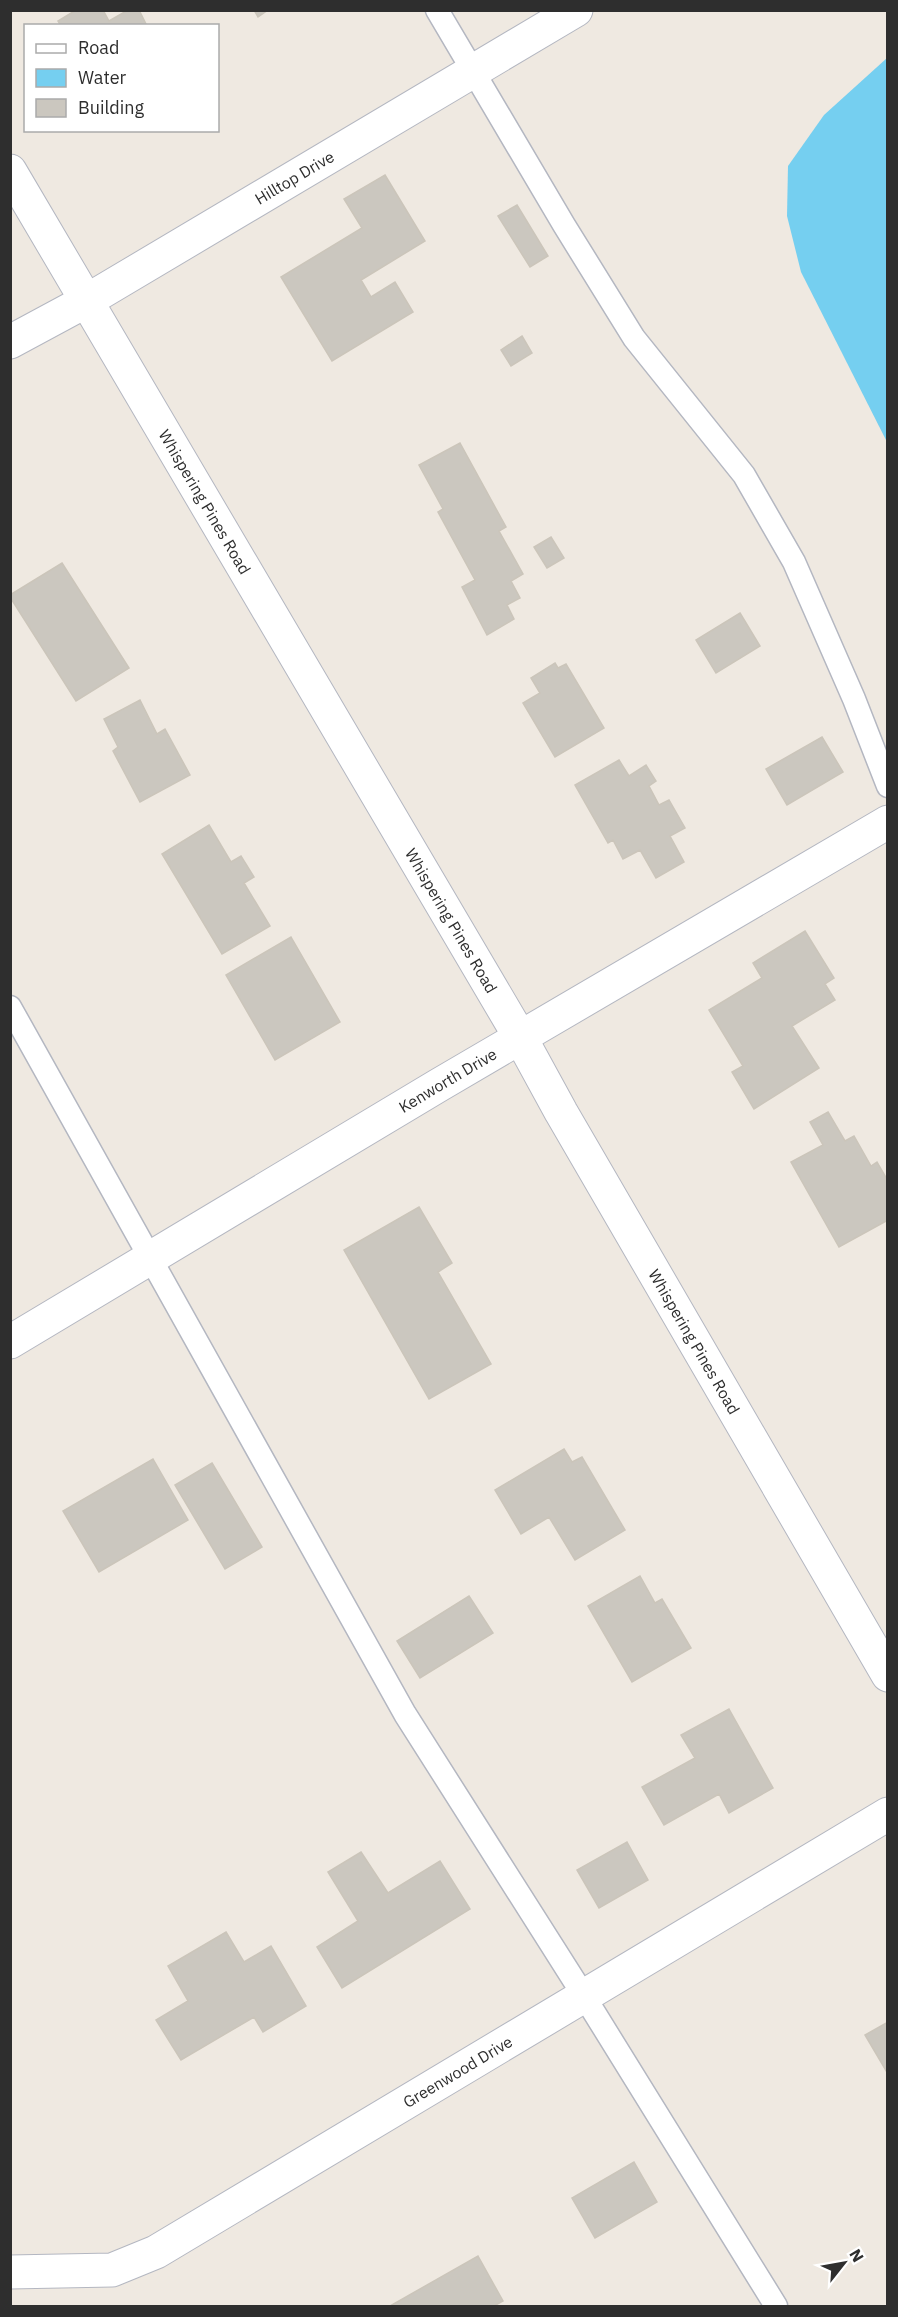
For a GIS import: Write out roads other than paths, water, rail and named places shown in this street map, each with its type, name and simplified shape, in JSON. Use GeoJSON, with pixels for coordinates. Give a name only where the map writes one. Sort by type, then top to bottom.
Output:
{"type":"FeatureCollection","features":[{"type":"Feature","properties":{"kind":"street","name":"Hilltop Drive"},"geometry":{"type":"LineString","coordinates":[[10,342],[88,300],[576,10]]}},
{"type":"Feature","properties":{"kind":"street","name":"Whispering Pines Road"},"geometry":{"type":"LineString","coordinates":[[10,171],[520,1037],[561,1112],[888,1675]]}},
{"type":"Feature","properties":{"kind":"street","name":"Kenworth Drive"},"geometry":{"type":"LineString","coordinates":[[10,1342],[520,1037],[888,822]]}},
{"type":"Feature","properties":{"kind":"street","name":"Greenwood Drive"},"geometry":{"type":"LineString","coordinates":[[10,2272],[112,2270],[156,2252],[888,1814]]}},
{"type":"Feature","properties":{"kind":"lane"},"geometry":{"type":"LineString","coordinates":[[437,10],[472,72],[634,338],[749,484],[794,562],[854,699],[888,786]]}},
{"type":"Feature","properties":{"kind":"lane"},"geometry":{"type":"LineString","coordinates":[[10,1007],[152,1257],[405,1714],[584,1996],[776,2307]]}},
{"type":"Feature","properties":{"kind":"water"},"geometry":{"type":"Polygon","coordinates":[[[887,58],[887,442],[801,272],[787,216],[788,166],[824,115],[887,58]]]}}]}
